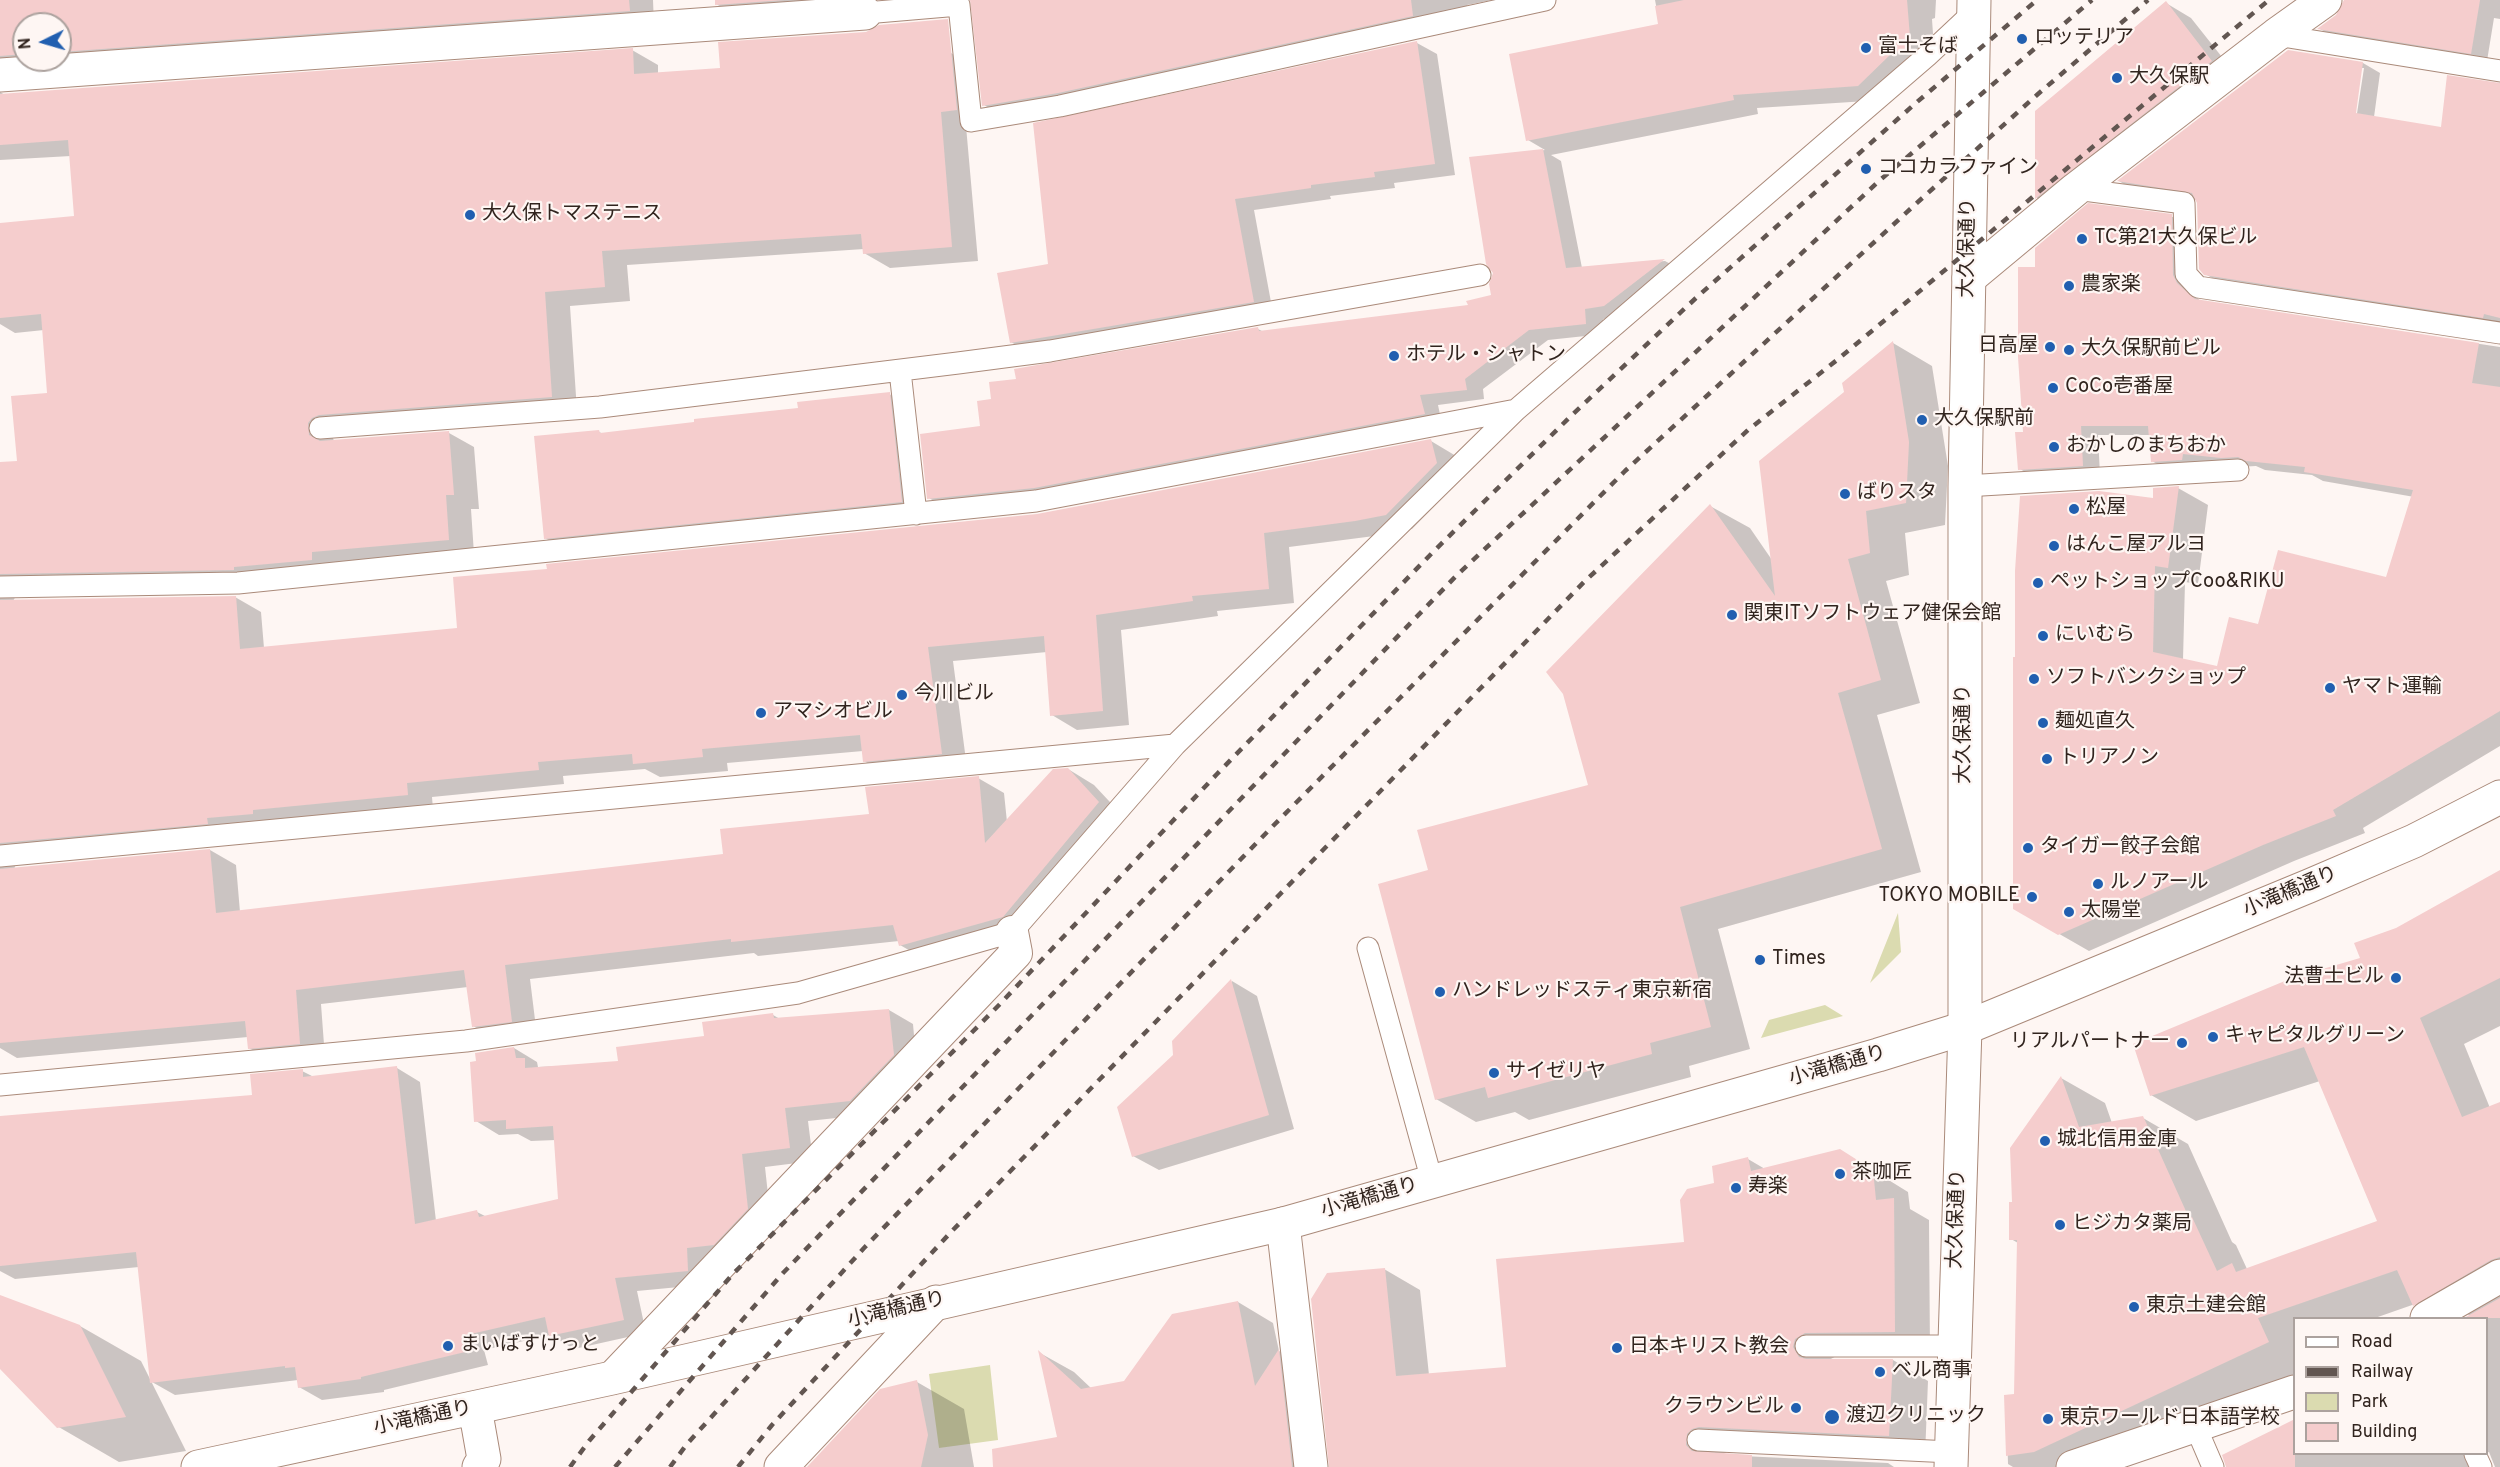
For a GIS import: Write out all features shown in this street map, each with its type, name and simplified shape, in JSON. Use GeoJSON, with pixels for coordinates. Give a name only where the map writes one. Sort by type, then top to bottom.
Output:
{"type":"FeatureCollection","features":[{"type":"Feature","properties":{"kind":"street"},"geometry":{"type":"LineString","coordinates":[[1969,278],[2076,184],[2325,0]]}},
{"type":"Feature","properties":{"kind":"street","name":"大久保通り"},"geometry":{"type":"LineString","coordinates":[[1951,1459],[1965,1028],[1965,486],[1974,6]]}},
{"type":"Feature","properties":{"kind":"street"},"geometry":{"type":"LineString","coordinates":[[0,75],[864,7]]}},
{"type":"Feature","properties":{"kind":"street","name":"小滝橋通り"},"geometry":{"type":"LineString","coordinates":[[198,1467],[612,1378],[1283,1224],[1866,1059],[1965,1028],[2414,841],[2500,797]]}},
{"type":"Feature","properties":{"kind":"street"},"geometry":{"type":"LineString","coordinates":[[612,1378],[1016,953],[1012,932]]}},
{"type":"Feature","properties":{"kind":"street"},"geometry":{"type":"LineString","coordinates":[[1283,1224],[1311,1467]]}},
{"type":"Feature","properties":{"kind":"street"},"geometry":{"type":"LineString","coordinates":[[2429,1317],[2500,1276]]}},
{"type":"Feature","properties":{"kind":"street"},"geometry":{"type":"LineString","coordinates":[[781,1467],[936,1302]]}},
{"type":"Feature","properties":{"kind":"street"},"geometry":{"type":"LineString","coordinates":[[2073,1467],[2293,1393]]}},
{"type":"Feature","properties":{"kind":"street"},"geometry":{"type":"LineString","coordinates":[[475,1408],[484,1459],[479,1467]]}},
{"type":"Feature","properties":{"kind":"lane"},"geometry":{"type":"LineString","coordinates":[[864,7],[959,5],[971,121],[1072,103],[1545,0]]}},
{"type":"Feature","properties":{"kind":"lane"},"geometry":{"type":"LineString","coordinates":[[0,1085],[466,1041],[798,993],[1012,932],[1175,745],[1516,410],[1927,56],[1974,6]]}},
{"type":"Feature","properties":{"kind":"lane"},"geometry":{"type":"LineString","coordinates":[[2276,35],[2500,71]]}},
{"type":"Feature","properties":{"kind":"lane"},"geometry":{"type":"LineString","coordinates":[[2076,184],[2184,203],[2186,274],[2198,287],[2500,333]]}},
{"type":"Feature","properties":{"kind":"lane"},"geometry":{"type":"LineString","coordinates":[[320,428],[600,407],[900,371],[1050,351],[1480,275]]}},
{"type":"Feature","properties":{"kind":"lane"},"geometry":{"type":"LineString","coordinates":[[900,371],[916,514]]}},
{"type":"Feature","properties":{"kind":"lane"},"geometry":{"type":"LineString","coordinates":[[0,587],[238,583],[1036,501],[1516,410]]}},
{"type":"Feature","properties":{"kind":"lane"},"geometry":{"type":"LineString","coordinates":[[1965,486],[2238,470]]}},
{"type":"Feature","properties":{"kind":"lane"},"geometry":{"type":"LineString","coordinates":[[0,856],[1175,745]]}},
{"type":"Feature","properties":{"kind":"lane"},"geometry":{"type":"LineString","coordinates":[[1368,948],[1432,1181]]}},
{"type":"Feature","properties":{"kind":"lane"},"geometry":{"type":"LineString","coordinates":[[1806,1346],[1954,1346]]}},
{"type":"Feature","properties":{"kind":"lane"},"geometry":{"type":"LineString","coordinates":[[2195,1425],[2213,1467]]}},
{"type":"Feature","properties":{"kind":"lane"},"geometry":{"type":"LineString","coordinates":[[1698,1440],[1951,1459]]}},
{"type":"Feature","properties":{"kind":"green space"},"geometry":{"type":"Polygon","coordinates":[[[1898,913],[1901,952],[1870,983],[1898,913]]]}},
{"type":"Feature","properties":{"kind":"green space"},"geometry":{"type":"Polygon","coordinates":[[[1825,1005],[1843,1016],[1761,1038],[1769,1020],[1825,1005]]]}},
{"type":"Feature","properties":{"kind":"green space"},"geometry":{"type":"Polygon","coordinates":[[[990,1365],[998,1440],[939,1448],[929,1374],[990,1365]]]}},
{"type":"Feature","properties":{"kind":"building"},"geometry":{"type":"Polygon","coordinates":[[[0,0],[629,0],[630,11],[72,51],[72,12],[12,12],[12,55],[0,56],[0,0]]]}},
{"type":"Feature","properties":{"kind":"building"},"geometry":{"type":"Polygon","coordinates":[[[715,0],[784,0],[715,5],[715,0]]]}},
{"type":"Feature","properties":{"kind":"building"},"geometry":{"type":"Polygon","coordinates":[[[970,0],[1411,0],[1413,16],[1058,93],[982,106],[970,0]]]}},
{"type":"Feature","properties":{"kind":"building"},"geometry":{"type":"Polygon","coordinates":[[[1684,0],[1907,0],[1911,50],[1893,52],[1858,86],[1733,95],[1734,100],[1526,141],[1509,54],[1658,24],[1655,6],[1684,0]]]}},
{"type":"Feature","properties":{"kind":"building"},"geometry":{"type":"Polygon","coordinates":[[[2344,0],[2480,0],[2471,54],[2317,29],[2336,15],[2344,0]]]}},
{"type":"Feature","properties":{"kind":"building","name":"大久保駅"},"geometry":{"type":"Polygon","coordinates":[[[2166,1],[2212,61],[2035,199],[2035,111],[2166,1]]]}},
{"type":"Feature","properties":{"kind":"building"},"geometry":{"type":"Polygon","coordinates":[[[948,19],[957,110],[941,112],[952,247],[863,254],[861,234],[602,251],[605,287],[545,292],[552,397],[319,415],[312,418],[308,423],[309,435],[320,441],[449,431],[454,495],[446,495],[449,540],[312,552],[312,560],[234,567],[234,570],[0,574],[0,462],[17,461],[11,396],[47,393],[41,314],[0,318],[0,223],[74,216],[68,140],[0,145],[0,94],[633,48],[634,74],[720,68],[718,42],[866,32],[879,25],[948,19]]]}},
{"type":"Feature","properties":{"kind":"building"},"geometry":{"type":"Polygon","coordinates":[[[1417,41],[1435,164],[1374,172],[1375,177],[1311,185],[1311,188],[1235,199],[1254,302],[1010,343],[997,273],[1048,264],[1033,123],[1417,41]]]}},
{"type":"Feature","properties":{"kind":"building"},"geometry":{"type":"Polygon","coordinates":[[[2288,50],[2363,62],[2356,113],[2441,127],[2447,75],[2500,83],[2500,318],[2484,314],[2483,318],[2204,275],[2199,269],[2197,203],[2192,193],[2117,181],[2288,50]]]}},
{"type":"Feature","properties":{"kind":"building"},"geometry":{"type":"Polygon","coordinates":[[[1543,149],[1566,268],[1665,259],[1604,306],[1585,309],[1586,324],[1529,330],[1465,379],[1467,390],[1420,395],[1425,414],[1034,488],[927,499],[920,434],[980,426],[977,401],[991,399],[989,382],[1016,379],[1014,369],[1258,327],[1259,331],[1468,305],[1466,301],[1491,295],[1489,284],[1493,273],[1486,264],[1469,157],[1543,149]]]}},
{"type":"Feature","properties":{"kind":"building"},"geometry":{"type":"Polygon","coordinates":[[[2088,203],[2172,214],[2173,275],[2177,283],[2195,299],[2479,343],[2472,383],[2500,387],[2500,711],[2333,810],[2336,816],[2263,845],[2058,935],[2013,909],[2013,657],[2015,657],[2015,571],[2020,496],[2099,491],[2153,498],[2153,488],[2179,486],[2168,568],[2155,566],[2153,652],[2217,666],[2229,617],[2258,624],[2278,550],[2386,577],[2413,490],[2304,472],[2305,467],[2246,461],[2238,457],[2221,458],[2183,454],[2182,460],[2151,462],[2148,426],[2081,426],[2083,466],[2018,470],[2015,432],[2023,432],[2018,357],[2018,267],[2035,267],[2035,248],[2088,203]]]}},
{"type":"Feature","properties":{"kind":"building"},"geometry":{"type":"Polygon","coordinates":[[[1893,341],[1909,442],[1906,503],[1866,511],[1870,553],[1848,559],[1881,680],[1838,693],[1882,849],[1680,907],[1711,1027],[1650,1043],[1652,1054],[1488,1098],[1485,1087],[1435,1100],[1378,884],[1428,870],[1417,830],[1588,785],[1563,694],[1546,672],[1710,504],[1775,596],[1759,461],[1844,392],[1842,383],[1893,341]]]}},
{"type":"Feature","properties":{"kind":"building"},"geometry":{"type":"Polygon","coordinates":[[[890,392],[902,502],[544,539],[534,436],[599,430],[600,433],[694,422],[694,419],[798,408],[797,402],[890,392]]]}},
{"type":"Feature","properties":{"kind":"building"},"geometry":{"type":"Polygon","coordinates":[[[1431,439],[1437,463],[1386,515],[1264,533],[1269,589],[1192,596],[1193,601],[1096,615],[1103,711],[1050,716],[1044,636],[928,647],[942,754],[863,762],[860,735],[702,749],[703,757],[633,764],[632,754],[538,762],[539,770],[407,783],[408,795],[253,810],[253,814],[207,818],[208,824],[0,843],[0,600],[236,596],[240,649],[457,628],[453,577],[547,569],[546,564],[1037,514],[1431,439]]]}},
{"type":"Feature","properties":{"kind":"building"},"geometry":{"type":"Polygon","coordinates":[[[1068,768],[1099,802],[1003,917],[899,946],[893,925],[731,942],[731,939],[505,965],[512,1022],[472,1027],[464,970],[296,990],[300,1044],[248,1049],[245,1021],[0,1043],[0,869],[210,849],[216,913],[723,854],[720,829],[869,814],[865,787],[979,776],[985,843],[1053,769],[1068,768]]]}},
{"type":"Feature","properties":{"kind":"building"},"geometry":{"type":"Polygon","coordinates":[[[2500,870],[2500,978],[2420,1018],[2462,1117],[2500,1102],[2500,1257],[2491,1260],[2413,1306],[2397,1270],[2258,1318],[2269,1342],[2034,1452],[2006,1456],[2004,1395],[2014,1394],[2017,1240],[2009,1240],[2009,1202],[2012,1202],[2010,1148],[2061,1076],[2079,1127],[2143,1116],[2189,1218],[2192,1217],[2217,1271],[2232,1263],[2236,1272],[2377,1221],[2304,1047],[2150,1096],[2133,1044],[2292,978],[2360,958],[2354,943],[2396,928],[2500,870]]]}},
{"type":"Feature","properties":{"kind":"building"},"geometry":{"type":"Polygon","coordinates":[[[1231,979],[1269,1115],[1132,1157],[1117,1107],[1173,1055],[1172,1041],[1231,979]]]}},
{"type":"Feature","properties":{"kind":"building"},"geometry":{"type":"Polygon","coordinates":[[[889,1009],[894,1055],[850,1101],[785,1108],[790,1148],[742,1154],[748,1209],[714,1245],[687,1248],[688,1271],[615,1278],[624,1320],[549,1336],[545,1317],[462,1336],[465,1352],[361,1377],[361,1379],[298,1388],[295,1367],[285,1368],[285,1366],[150,1383],[136,1252],[0,1266],[0,1116],[252,1095],[250,1074],[303,1069],[303,1077],[397,1066],[415,1224],[477,1210],[479,1217],[558,1199],[553,1126],[506,1129],[506,1120],[474,1122],[470,1062],[476,1061],[475,1053],[514,1047],[516,1058],[525,1058],[525,1068],[618,1061],[616,1047],[704,1036],[702,1022],[773,1013],[774,1018],[889,1009]]]}},
{"type":"Feature","properties":{"kind":"building"},"geometry":{"type":"Polygon","coordinates":[[[1840,1149],[1873,1170],[1876,1200],[1894,1198],[1895,1332],[1805,1333],[1795,1339],[1793,1347],[1799,1357],[1806,1359],[1893,1359],[1889,1436],[1699,1427],[1687,1434],[1686,1445],[1692,1451],[1752,1455],[1752,1467],[1329,1467],[1311,1299],[1327,1273],[1385,1268],[1396,1376],[1506,1367],[1496,1259],[1684,1242],[1680,1200],[1687,1189],[1714,1183],[1712,1166],[1748,1157],[1751,1171],[1840,1149]]]}},
{"type":"Feature","properties":{"kind":"building"},"geometry":{"type":"Polygon","coordinates":[[[0,1295],[80,1325],[126,1417],[57,1428],[0,1369],[0,1295]]]}},
{"type":"Feature","properties":{"kind":"building"},"geometry":{"type":"Polygon","coordinates":[[[2500,1298],[2500,1318],[2466,1317],[2500,1298]]]}},
{"type":"Feature","properties":{"kind":"building"},"geometry":{"type":"Polygon","coordinates":[[[1238,1301],[1255,1386],[1279,1349],[1292,1467],[993,1467],[992,1449],[1057,1437],[1038,1350],[1081,1389],[1124,1381],[1172,1314],[1238,1301]]]}},
{"type":"Feature","properties":{"kind":"building"},"geometry":{"type":"Polygon","coordinates":[[[917,1380],[928,1435],[921,1467],[807,1467],[880,1389],[917,1380]]]}},
{"type":"Feature","properties":{"kind":"building"},"geometry":{"type":"Polygon","coordinates":[[[2293,1420],[2295,1467],[2226,1467],[2222,1455],[2293,1420]]]}},
{"type":"Feature","properties":{"kind":"railway"},"geometry":{"type":"LineString","coordinates":[[570,1467],[589,1441],[732,1275],[999,1005],[1217,774],[1434,551],[1573,414],[1697,297],[1917,102],[2037,0]]}},
{"type":"Feature","properties":{"kind":"railway"},"geometry":{"type":"LineString","coordinates":[[615,1467],[783,1273],[1457,575],[1879,181],[2092,0]]}},
{"type":"Feature","properties":{"kind":"railway"},"geometry":{"type":"LineString","coordinates":[[670,1467],[687,1444],[864,1248],[1271,828],[1625,471],[1919,201],[2038,94],[2148,0]]}},
{"type":"Feature","properties":{"kind":"railway"},"geometry":{"type":"LineString","coordinates":[[738,1467],[772,1425],[952,1231],[1584,582],[1748,430],[1837,360],[2269,0]]}},
{"type":"Feature","properties":{"kind":"place","name":"ロッテリア"},"geometry":{"type":"Point","coordinates":[2022,39]}},
{"type":"Feature","properties":{"kind":"place","name":"富士そば"},"geometry":{"type":"Point","coordinates":[1866,48]}},
{"type":"Feature","properties":{"kind":"place","name":"大久保駅"},"geometry":{"type":"Point","coordinates":[2117,78]}},
{"type":"Feature","properties":{"kind":"place","name":"ココカラファイン"},"geometry":{"type":"Point","coordinates":[1866,169]}},
{"type":"Feature","properties":{"kind":"place","name":"大久保トマステニス"},"geometry":{"type":"Point","coordinates":[470,215]}},
{"type":"Feature","properties":{"kind":"place","name":"TC第21大久保ビル"},"geometry":{"type":"Point","coordinates":[2082,239]}},
{"type":"Feature","properties":{"kind":"place","name":"農家楽"},"geometry":{"type":"Point","coordinates":[2069,286]}},
{"type":"Feature","properties":{"kind":"place","name":"日高屋"},"geometry":{"type":"Point","coordinates":[2050,347]}},
{"type":"Feature","properties":{"kind":"place","name":"大久保駅前ビル"},"geometry":{"type":"Point","coordinates":[2069,350]}},
{"type":"Feature","properties":{"kind":"place","name":"ホテル・シャトン"},"geometry":{"type":"Point","coordinates":[1394,356]}},
{"type":"Feature","properties":{"kind":"place","name":"CoCo壱番屋"},"geometry":{"type":"Point","coordinates":[2053,388]}},
{"type":"Feature","properties":{"kind":"place","name":"大久保駅前"},"geometry":{"type":"Point","coordinates":[1922,420]}},
{"type":"Feature","properties":{"kind":"place","name":"おかしのまちおか"},"geometry":{"type":"Point","coordinates":[2054,447]}},
{"type":"Feature","properties":{"kind":"place","name":"ばりスタ"},"geometry":{"type":"Point","coordinates":[1845,494]}},
{"type":"Feature","properties":{"kind":"place","name":"松屋"},"geometry":{"type":"Point","coordinates":[2074,509]}},
{"type":"Feature","properties":{"kind":"place","name":"はんこ屋アルヨ"},"geometry":{"type":"Point","coordinates":[2054,546]}},
{"type":"Feature","properties":{"kind":"place","name":"ペットショップCoo&RIKU"},"geometry":{"type":"Point","coordinates":[2038,583]}},
{"type":"Feature","properties":{"kind":"place","name":"関東ITソフトウェア健保会館"},"geometry":{"type":"Point","coordinates":[1732,615]}},
{"type":"Feature","properties":{"kind":"place","name":"にいむら"},"geometry":{"type":"Point","coordinates":[2043,636]}},
{"type":"Feature","properties":{"kind":"place","name":"ソフトバンクショップ"},"geometry":{"type":"Point","coordinates":[2034,679]}},
{"type":"Feature","properties":{"kind":"place","name":"ヤマト運輸"},"geometry":{"type":"Point","coordinates":[2330,688]}},
{"type":"Feature","properties":{"kind":"place","name":"今川ビル"},"geometry":{"type":"Point","coordinates":[902,695]}},
{"type":"Feature","properties":{"kind":"place","name":"アマシオビル"},"geometry":{"type":"Point","coordinates":[761,713]}},
{"type":"Feature","properties":{"kind":"place","name":"麺処直久"},"geometry":{"type":"Point","coordinates":[2043,723]}},
{"type":"Feature","properties":{"kind":"place","name":"トリアノン"},"geometry":{"type":"Point","coordinates":[2047,759]}},
{"type":"Feature","properties":{"kind":"place","name":"タイガー餃子会館"},"geometry":{"type":"Point","coordinates":[2028,848]}},
{"type":"Feature","properties":{"kind":"place","name":"ルノアール"},"geometry":{"type":"Point","coordinates":[2098,884]}},
{"type":"Feature","properties":{"kind":"place","name":"TOKYO MOBILE"},"geometry":{"type":"Point","coordinates":[2032,897]}},
{"type":"Feature","properties":{"kind":"place","name":"太陽堂"},"geometry":{"type":"Point","coordinates":[2069,912]}},
{"type":"Feature","properties":{"kind":"place","name":"Times"},"geometry":{"type":"Point","coordinates":[1760,960]}},
{"type":"Feature","properties":{"kind":"place","name":"法曹士ビル"},"geometry":{"type":"Point","coordinates":[2396,978]}},
{"type":"Feature","properties":{"kind":"place","name":"ハンドレッドスティ東京新宿"},"geometry":{"type":"Point","coordinates":[1440,992]}},
{"type":"Feature","properties":{"kind":"place","name":"キャピタルグリーン"},"geometry":{"type":"Point","coordinates":[2213,1037]}},
{"type":"Feature","properties":{"kind":"place","name":"リアルパートナー"},"geometry":{"type":"Point","coordinates":[2182,1043]}},
{"type":"Feature","properties":{"kind":"place","name":"サイゼリヤ"},"geometry":{"type":"Point","coordinates":[1494,1073]}},
{"type":"Feature","properties":{"kind":"place","name":"城北信用金庫"},"geometry":{"type":"Point","coordinates":[2045,1141]}},
{"type":"Feature","properties":{"kind":"place","name":"茶咖匠"},"geometry":{"type":"Point","coordinates":[1840,1174]}},
{"type":"Feature","properties":{"kind":"place","name":"寿楽"},"geometry":{"type":"Point","coordinates":[1736,1188]}},
{"type":"Feature","properties":{"kind":"place","name":"ヒジカタ薬局"},"geometry":{"type":"Point","coordinates":[2060,1225]}},
{"type":"Feature","properties":{"kind":"place","name":"東京土建会館"},"geometry":{"type":"Point","coordinates":[2134,1307]}},
{"type":"Feature","properties":{"kind":"place","name":"まいばすけっと"},"geometry":{"type":"Point","coordinates":[448,1346]}},
{"type":"Feature","properties":{"kind":"place","name":"日本キリスト教会"},"geometry":{"type":"Point","coordinates":[1617,1348]}},
{"type":"Feature","properties":{"kind":"place","name":"ベル商事"},"geometry":{"type":"Point","coordinates":[1880,1372]}},
{"type":"Feature","properties":{"kind":"place","name":"クラウンビル"},"geometry":{"type":"Point","coordinates":[1796,1408]}},
{"type":"Feature","properties":{"kind":"place","name":"渡辺クリニック"},"geometry":{"type":"Point","coordinates":[1832,1417]}},
{"type":"Feature","properties":{"kind":"place","name":"東京ワールド日本語学校"},"geometry":{"type":"Point","coordinates":[2048,1419]}}]}
